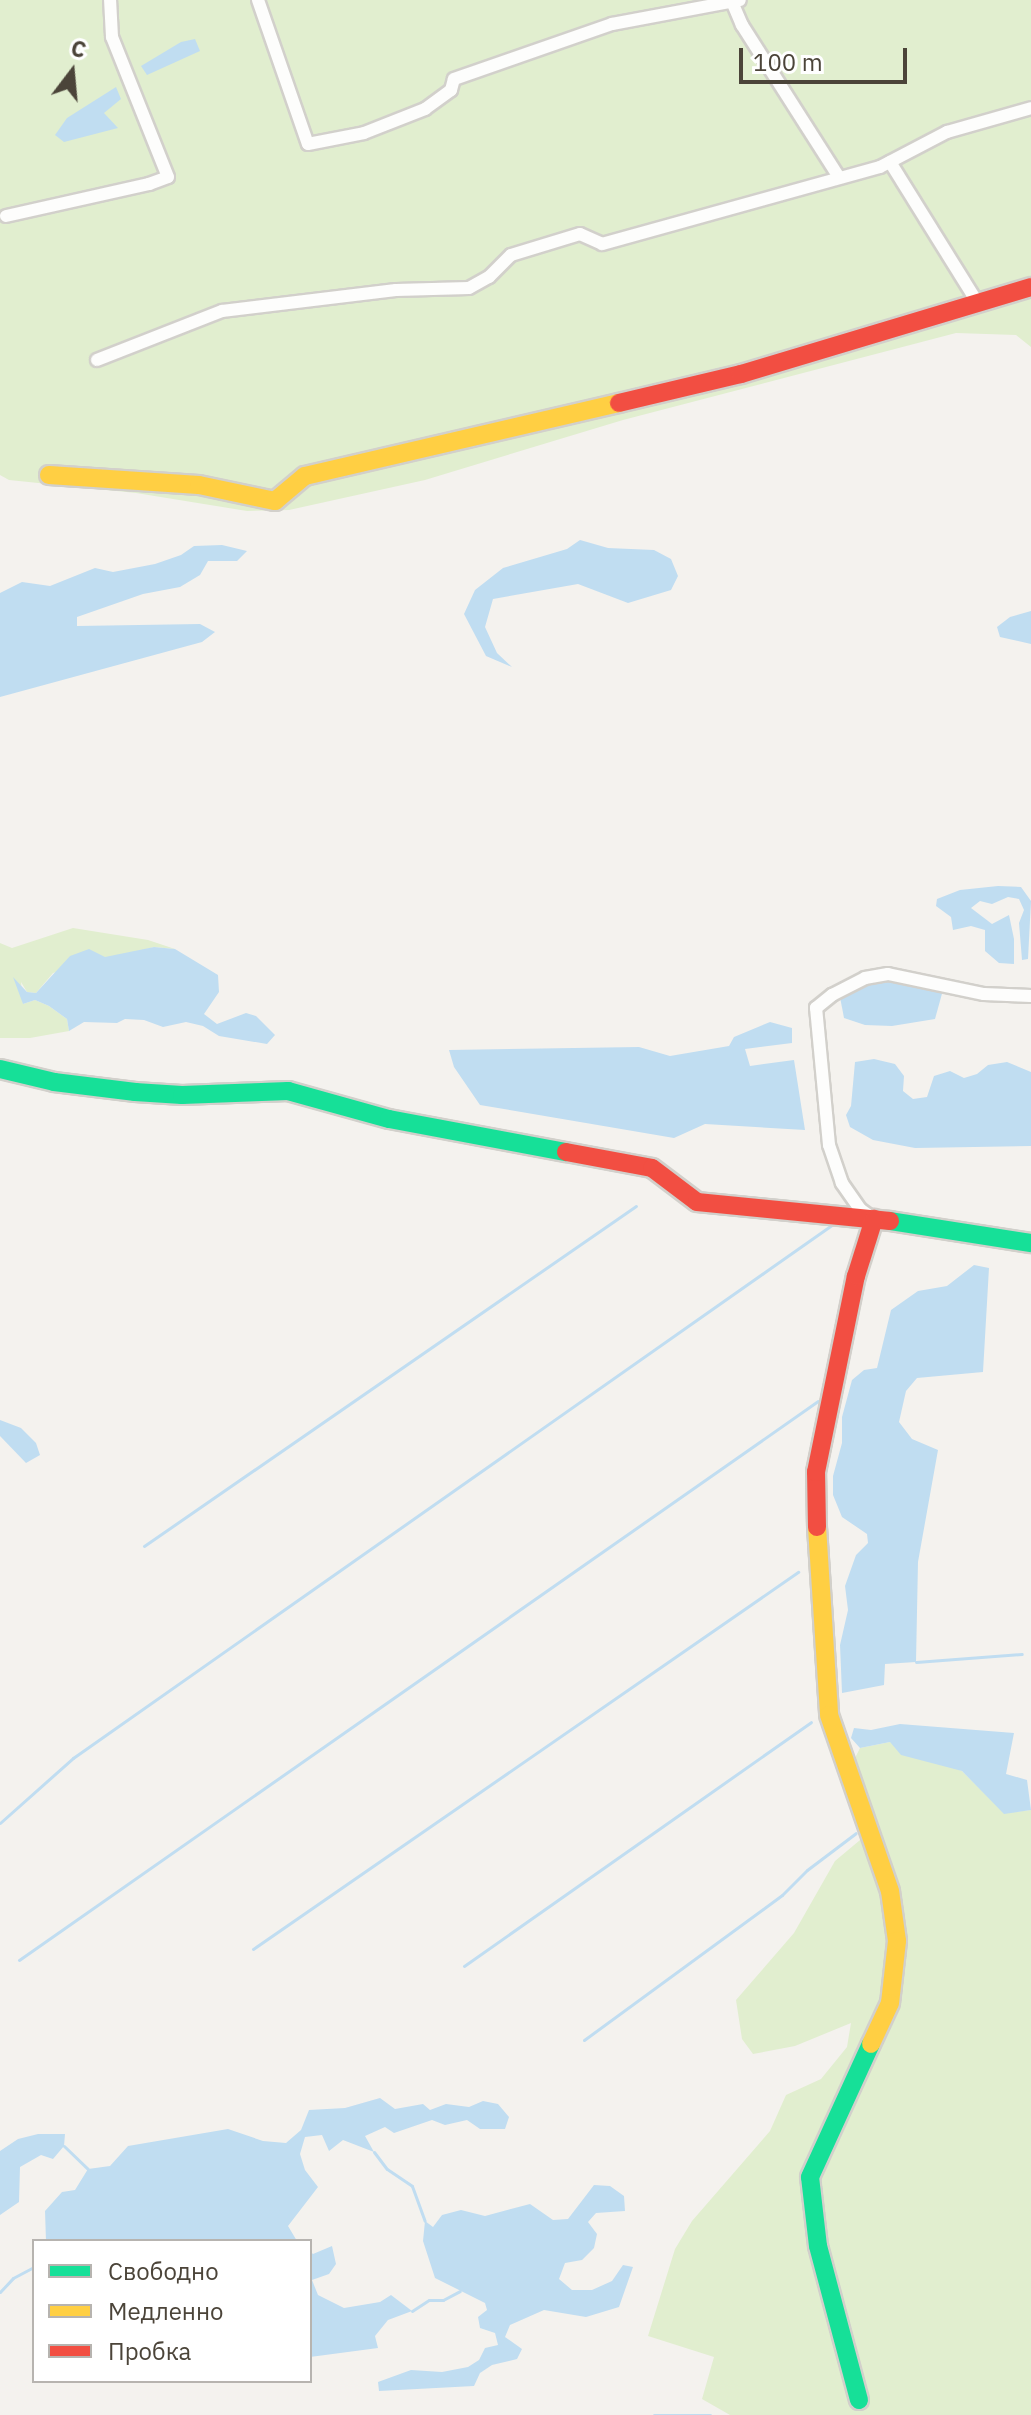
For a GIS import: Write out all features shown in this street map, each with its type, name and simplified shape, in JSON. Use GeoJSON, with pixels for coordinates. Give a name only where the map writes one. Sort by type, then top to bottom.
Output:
{"type":"FeatureCollection","features":[{"type":"Feature","properties":{"kind":"street"},"geometry":{"type":"LineString","coordinates":[[6,216],[168,177],[112,37],[110,0]]}},
{"type":"Feature","properties":{"kind":"street"},"geometry":{"type":"LineString","coordinates":[[258,0],[308,144],[364,133],[425,109],[451,90],[454,79],[612,24],[736,2],[742,25],[839,177]]}},
{"type":"Feature","properties":{"kind":"street"},"geometry":{"type":"LineString","coordinates":[[97,360],[222,311],[396,290],[469,288],[489,277],[511,255],[580,234],[602,244],[890,162],[947,132],[1031,108]]}},
{"type":"Feature","properties":{"kind":"street"},"geometry":{"type":"LineString","coordinates":[[890,162],[979,305]]}},
{"type":"Feature","properties":{"kind":"street"},"geometry":{"type":"LineString","coordinates":[[49,475],[199,485],[275,501],[305,476],[741,374],[1031,287]]}},
{"type":"Feature","properties":{"kind":"street"},"geometry":{"type":"LineString","coordinates":[[874,1219],[860,1209],[842,1183],[829,1145],[816,1008],[832,995],[865,978],[888,974],[984,994],[1031,996]]}},
{"type":"Feature","properties":{"kind":"street"},"geometry":{"type":"LineString","coordinates":[[0,1069],[54,1082],[122,1091],[182,1095],[288,1091],[389,1119],[652,1168],[697,1202],[874,1219],[1031,1243]]}},
{"type":"Feature","properties":{"kind":"street"},"geometry":{"type":"LineString","coordinates":[[859,2400],[818,2246],[810,2177],[890,2003],[897,1941],[890,1891],[829,1715],[817,1568],[816,1472],[856,1276],[874,1219]]}},
{"type":"Feature","properties":{"kind":"green space"},"geometry":{"type":"Polygon","coordinates":[[[0,0],[1031,0],[1031,347],[1016,335],[956,333],[623,420],[425,480],[289,510],[247,511],[136,493],[9,480],[0,475],[0,0]]]}},
{"type":"Feature","properties":{"kind":"green space"},"geometry":{"type":"Polygon","coordinates":[[[73,928],[148,940],[175,949],[154,947],[53,973],[36,993],[27,992],[21,982],[23,1004],[35,1000],[49,1006],[67,1019],[69,1031],[30,1038],[0,1038],[0,943],[12,948],[73,928]]]}},
{"type":"Feature","properties":{"kind":"green space"},"geometry":{"type":"Polygon","coordinates":[[[890,1742],[962,1771],[1004,1813],[1031,1810],[1031,2415],[730,2415],[702,2399],[714,2357],[648,2336],[675,2249],[692,2221],[770,2131],[786,2095],[821,2079],[847,2047],[851,2023],[795,2046],[753,2054],[742,2039],[736,2000],[794,1933],[835,1861],[878,1825],[855,1758],[860,1748],[890,1742]]]}},
{"type":"Feature","properties":{"kind":"water"},"geometry":{"type":"Polygon","coordinates":[[[195,39],[200,51],[147,75],[141,66],[181,42],[195,39]]]}},
{"type":"Feature","properties":{"kind":"water"},"geometry":{"type":"Polygon","coordinates":[[[116,87],[121,99],[104,113],[118,128],[64,142],[55,135],[67,118],[116,87]]]}},
{"type":"Feature","properties":{"kind":"water"},"geometry":{"type":"Polygon","coordinates":[[[580,540],[608,548],[654,550],[671,559],[678,576],[671,590],[628,603],[578,584],[493,599],[485,627],[497,653],[512,667],[486,656],[464,614],[475,590],[503,568],[567,549],[580,540]]]}},
{"type":"Feature","properties":{"kind":"water"},"geometry":{"type":"Polygon","coordinates":[[[222,545],[247,551],[237,561],[208,561],[200,575],[180,587],[143,594],[77,617],[77,626],[200,624],[215,632],[202,642],[0,697],[0,593],[22,582],[50,586],[95,568],[113,572],[155,564],[181,555],[194,546],[222,545]]]}},
{"type":"Feature","properties":{"kind":"water"},"geometry":{"type":"Polygon","coordinates":[[[1031,611],[1031,644],[1000,637],[997,627],[1010,617],[1031,611]]]}},
{"type":"Feature","properties":{"kind":"water"},"geometry":{"type":"Polygon","coordinates":[[[1021,887],[1031,901],[1028,959],[1022,960],[1019,923],[1024,910],[1019,899],[1008,897],[992,904],[980,901],[971,908],[992,924],[1009,915],[1014,939],[1014,964],[999,963],[985,951],[985,930],[971,926],[953,930],[951,917],[936,906],[937,899],[960,890],[1021,887]]]}},
{"type":"Feature","properties":{"kind":"water"},"geometry":{"type":"Polygon","coordinates":[[[154,947],[175,949],[218,975],[219,992],[204,1014],[217,1024],[246,1013],[256,1016],[275,1035],[267,1044],[219,1036],[203,1026],[186,1022],[163,1027],[144,1020],[125,1019],[117,1023],[84,1022],[69,1031],[67,1019],[49,1006],[35,1000],[23,1004],[13,977],[27,992],[36,993],[70,956],[89,949],[105,957],[154,947]]]}},
{"type":"Feature","properties":{"kind":"water"},"geometry":{"type":"Polygon","coordinates":[[[884,978],[943,990],[935,1019],[892,1026],[865,1025],[844,1018],[840,997],[857,986],[884,978]]]}},
{"type":"Feature","properties":{"kind":"water"},"geometry":{"type":"Polygon","coordinates":[[[770,1022],[792,1028],[792,1043],[745,1049],[750,1066],[794,1060],[805,1130],[705,1124],[674,1138],[480,1105],[454,1067],[449,1050],[639,1047],[670,1056],[729,1046],[734,1037],[770,1022]]]}},
{"type":"Feature","properties":{"kind":"water"},"geometry":{"type":"Polygon","coordinates":[[[874,1059],[895,1064],[904,1076],[903,1091],[913,1099],[927,1097],[934,1076],[950,1071],[964,1078],[977,1074],[988,1065],[1007,1062],[1031,1072],[1031,1146],[915,1148],[873,1140],[850,1127],[846,1115],[851,1106],[855,1062],[874,1059]]]}},
{"type":"Feature","properties":{"kind":"water"},"geometry":{"type":"Polygon","coordinates":[[[974,1265],[989,1268],[983,1372],[917,1378],[906,1391],[899,1422],[912,1439],[938,1450],[918,1562],[916,1662],[885,1664],[884,1685],[842,1693],[840,1645],[848,1610],[845,1586],[856,1555],[868,1543],[867,1534],[842,1517],[833,1495],[833,1476],[842,1443],[842,1417],[852,1380],[864,1370],[877,1368],[891,1310],[918,1291],[947,1286],[974,1265]]]}},
{"type":"Feature","properties":{"kind":"water"},"geometry":{"type":"Polygon","coordinates":[[[0,1420],[21,1428],[36,1443],[40,1455],[26,1463],[0,1436],[0,1420]]]}},
{"type":"Feature","properties":{"kind":"water"},"geometry":{"type":"Polygon","coordinates":[[[900,1724],[1014,1733],[1006,1774],[1027,1780],[1031,1810],[1004,1814],[962,1771],[901,1755],[890,1742],[860,1748],[851,1738],[854,1728],[871,1730],[900,1724]]]}},
{"type":"Feature","properties":{"kind":"water"},"geometry":{"type":"Polygon","coordinates":[[[380,2098],[395,2109],[423,2104],[430,2110],[446,2104],[469,2107],[483,2101],[498,2104],[509,2117],[505,2129],[480,2129],[467,2120],[445,2125],[432,2120],[394,2133],[385,2127],[365,2136],[374,2152],[343,2140],[329,2151],[322,2135],[305,2137],[300,2154],[305,2170],[318,2187],[288,2226],[296,2239],[46,2239],[45,2211],[62,2192],[75,2190],[88,2169],[110,2166],[128,2146],[228,2129],[263,2141],[286,2143],[301,2130],[309,2110],[345,2108],[380,2098]]]}},
{"type":"Feature","properties":{"kind":"water"},"geometry":{"type":"Polygon","coordinates":[[[38,2134],[65,2134],[64,2146],[53,2159],[41,2155],[20,2167],[19,2202],[0,2215],[0,2151],[18,2139],[38,2134]]]}},
{"type":"Feature","properties":{"kind":"water"},"geometry":{"type":"Polygon","coordinates":[[[594,2185],[610,2186],[624,2196],[625,2211],[596,2213],[588,2222],[597,2234],[594,2248],[582,2260],[565,2263],[559,2279],[572,2290],[592,2290],[612,2281],[623,2265],[633,2267],[619,2307],[586,2317],[544,2310],[510,2325],[505,2337],[522,2349],[517,2359],[492,2365],[480,2373],[474,2386],[379,2391],[378,2382],[411,2370],[442,2372],[468,2367],[479,2360],[485,2348],[498,2345],[495,2333],[480,2328],[478,2317],[487,2310],[485,2303],[435,2278],[423,2241],[425,2221],[433,2227],[442,2215],[461,2210],[485,2216],[530,2204],[553,2220],[568,2219],[594,2185]]]}},
{"type":"Feature","properties":{"kind":"water"},"geometry":{"type":"Polygon","coordinates":[[[332,2246],[336,2264],[329,2274],[312,2280],[312,2253],[332,2246]]]}},
{"type":"Feature","properties":{"kind":"water"},"geometry":{"type":"Polygon","coordinates":[[[312,2280],[318,2295],[344,2308],[380,2302],[391,2295],[412,2311],[388,2320],[375,2336],[378,2348],[312,2357],[312,2280]]]}},
{"type":"Feature","properties":{"kind":"waterway"},"geometry":{"type":"LineString","coordinates":[[144,1546],[636,1206]]}},
{"type":"Feature","properties":{"kind":"waterway"},"geometry":{"type":"LineString","coordinates":[[0,1823],[73,1758],[833,1224]]}},
{"type":"Feature","properties":{"kind":"waterway"},"geometry":{"type":"LineString","coordinates":[[19,1960],[818,1401]]}},
{"type":"Feature","properties":{"kind":"waterway"},"geometry":{"type":"LineString","coordinates":[[253,1949],[798,1572]]}},
{"type":"Feature","properties":{"kind":"waterway"},"geometry":{"type":"LineString","coordinates":[[916,1662],[1022,1654]]}},
{"type":"Feature","properties":{"kind":"waterway"},"geometry":{"type":"LineString","coordinates":[[464,1966],[811,1722]]}},
{"type":"Feature","properties":{"kind":"waterway"},"geometry":{"type":"LineString","coordinates":[[584,2040],[782,1895],[807,1870],[856,1833]]}},
{"type":"Feature","properties":{"kind":"waterway"},"geometry":{"type":"LineString","coordinates":[[64,2146],[88,2169]]}},
{"type":"Feature","properties":{"kind":"waterway"},"geometry":{"type":"LineString","coordinates":[[374,2152],[387,2169],[412,2186],[425,2221]]}},
{"type":"Feature","properties":{"kind":"waterway"},"geometry":{"type":"LineString","coordinates":[[0,2292],[13,2278],[32,2268]]}},
{"type":"Feature","properties":{"kind":"waterway"},"geometry":{"type":"LineString","coordinates":[[412,2311],[429,2300],[443,2300],[460,2291]]}},
{"type":"Feature","properties":{"kind":"waterway"},"geometry":{"type":"LineString","coordinates":[[654,2415],[710,2415]]}},
{"type":"Feature","properties":{"kind":"traffic: fast"},"geometry":{"type":"LineString","coordinates":[[0,1069],[54,1082],[135,1092],[182,1095],[288,1091],[389,1119],[566,1152]]}},
{"type":"Feature","properties":{"kind":"traffic: fast"},"geometry":{"type":"LineString","coordinates":[[890,1221],[1031,1243]]}},
{"type":"Feature","properties":{"kind":"traffic: fast"},"geometry":{"type":"LineString","coordinates":[[859,2400],[818,2246],[810,2177],[871,2044]]}},
{"type":"Feature","properties":{"kind":"traffic: slow"},"geometry":{"type":"LineString","coordinates":[[49,475],[199,485],[275,501],[305,476],[619,403]]}},
{"type":"Feature","properties":{"kind":"traffic: slow"},"geometry":{"type":"LineString","coordinates":[[817,1527],[829,1715],[890,1891],[897,1941],[890,2003],[871,2044]]}},
{"type":"Feature","properties":{"kind":"traffic: jam"},"geometry":{"type":"LineString","coordinates":[[619,403],[741,374],[1031,287]]}},
{"type":"Feature","properties":{"kind":"traffic: jam"},"geometry":{"type":"LineString","coordinates":[[566,1152],[652,1168],[697,1202],[890,1221]]}},
{"type":"Feature","properties":{"kind":"traffic: jam"},"geometry":{"type":"LineString","coordinates":[[817,1527],[816,1472],[856,1276],[874,1219]]}}]}
